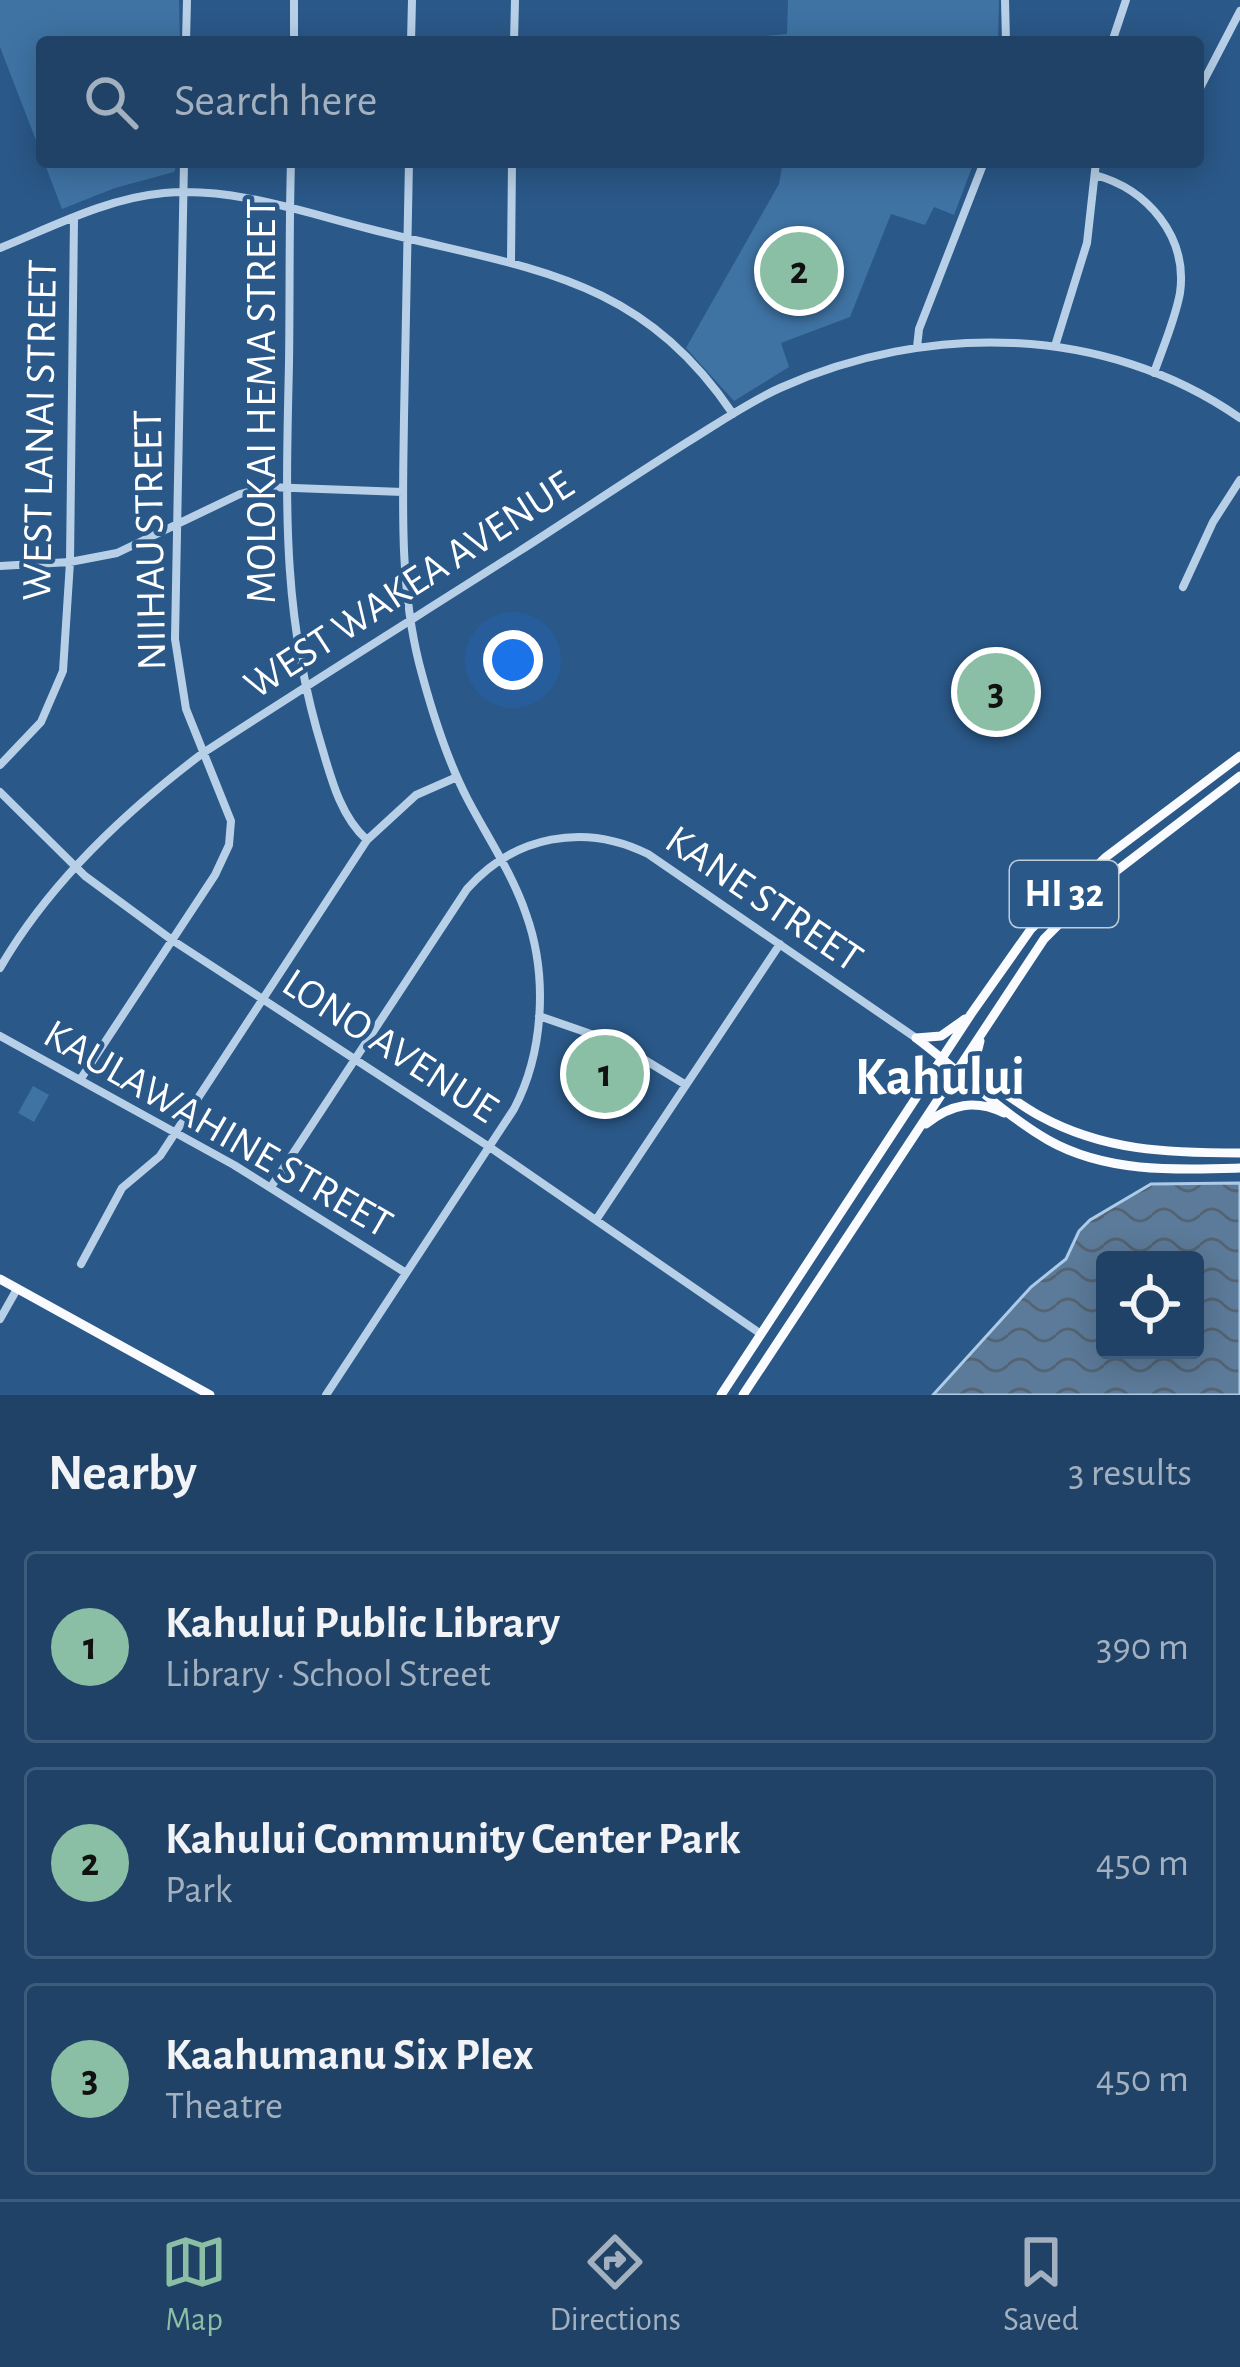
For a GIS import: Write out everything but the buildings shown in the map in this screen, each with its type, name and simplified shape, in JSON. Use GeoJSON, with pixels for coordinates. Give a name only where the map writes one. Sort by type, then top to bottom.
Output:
{"type":"FeatureCollection","features":[{"type":"Feature","properties":{"kind":"main road","name":"HI 32"},"geometry":{"type":"LineString","coordinates":[[721,1395],[1031,929],[1067,891],[1240,756]]}},
{"type":"Feature","properties":{"kind":"main road","name":"HI 32"},"geometry":{"type":"LineString","coordinates":[[742,1395],[1021,969],[1078,903],[1240,776]]}},
{"type":"Feature","properties":{"kind":"main road"},"geometry":{"type":"LineString","coordinates":[[1179,801],[1190,814]]}},
{"type":"Feature","properties":{"kind":"main road"},"geometry":{"type":"LineString","coordinates":[[916,1038],[941,1036],[971,1013]]}},
{"type":"Feature","properties":{"kind":"main road"},"geometry":{"type":"LineString","coordinates":[[984,1027],[975,1061],[1004,1095]]}},
{"type":"Feature","properties":{"kind":"main road"},"geometry":{"type":"LineString","coordinates":[[916,1038],[1029,1127]]}},
{"type":"Feature","properties":{"kind":"main road"},"geometry":{"type":"LineString","coordinates":[[916,1038],[928,1058],[924,1086]]}},
{"type":"Feature","properties":{"kind":"main road"},"geometry":{"type":"LineString","coordinates":[[957,1068],[1089,1139],[1164,1152],[1240,1153]]}},
{"type":"Feature","properties":{"kind":"main road"},"geometry":{"type":"LineString","coordinates":[[910,1141],[936,1116],[963,1104],[994,1108],[1083,1155],[1161,1168],[1240,1168]]}},
{"type":"Feature","properties":{"kind":"main road"},"geometry":{"type":"LineString","coordinates":[[1083,1155],[1089,1139]]}},
{"type":"Feature","properties":{"kind":"main road"},"geometry":{"type":"LineString","coordinates":[[850,1199],[865,1209]]}},
{"type":"Feature","properties":{"kind":"main road"},"geometry":{"type":"LineString","coordinates":[[0,1279],[210,1395]]}},
{"type":"Feature","properties":{"kind":"main road"},"geometry":{"type":"LineString","coordinates":[[761,1334],[776,1343]]}},
{"type":"Feature","properties":{"kind":"street"},"geometry":{"type":"LineString","coordinates":[[186,36],[187,0]]}},
{"type":"Feature","properties":{"kind":"street"},"geometry":{"type":"LineString","coordinates":[[294,0],[294,36]]}},
{"type":"Feature","properties":{"kind":"street"},"geometry":{"type":"LineString","coordinates":[[411,36],[412,0]]}},
{"type":"Feature","properties":{"kind":"street"},"geometry":{"type":"LineString","coordinates":[[514,36],[515,0]]}},
{"type":"Feature","properties":{"kind":"street"},"geometry":{"type":"LineString","coordinates":[[1005,0],[1006,36]]}},
{"type":"Feature","properties":{"kind":"street"},"geometry":{"type":"LineString","coordinates":[[1114,36],[1126,0]]}},
{"type":"Feature","properties":{"kind":"street"},"geometry":{"type":"LineString","coordinates":[[1204,80],[1240,11]]}},
{"type":"Feature","properties":{"kind":"street","name":"NIIHAU STREET"},"geometry":{"type":"LineString","coordinates":[[80,1080],[215,875],[230,844],[228,810],[186,709],[178,666],[176,526],[184,168]]}},
{"type":"Feature","properties":{"kind":"street","name":"MOLOKAI HEMA STREET"},"geometry":{"type":"LineString","coordinates":[[291,168],[286,567],[303,688],[345,813],[367,840]]}},
{"type":"Feature","properties":{"kind":"street"},"geometry":{"type":"LineString","coordinates":[[326,1395],[491,1148],[529,1076],[539,1016],[538,968],[528,919],[457,777],[419,662],[411,619],[403,492],[409,168]]}},
{"type":"Feature","properties":{"kind":"street"},"geometry":{"type":"LineString","coordinates":[[511,261],[512,168]]}},
{"type":"Feature","properties":{"kind":"street"},"geometry":{"type":"LineString","coordinates":[[917,347],[982,168]]}},
{"type":"Feature","properties":{"kind":"street"},"geometry":{"type":"LineString","coordinates":[[1055,346],[1084,255],[1096,168]]}},
{"type":"Feature","properties":{"kind":"street"},"geometry":{"type":"LineString","coordinates":[[1095,176],[1145,200],[1162,220],[1177,254],[1180,290],[1154,373]]}},
{"type":"Feature","properties":{"kind":"street"},"geometry":{"type":"LineString","coordinates":[[0,248],[135,197],[224,194],[292,209],[511,261],[585,285],[632,310],[696,366],[733,414]]}},
{"type":"Feature","properties":{"kind":"street","name":"WEST LANAI STREET"},"geometry":{"type":"LineString","coordinates":[[0,765],[41,722],[59,686],[65,654],[74,218]]}},
{"type":"Feature","properties":{"kind":"street","name":"WEST WAKEA AVENUE"},"geometry":{"type":"LineString","coordinates":[[0,968],[33,919],[77,868],[133,811],[203,753],[733,414],[781,388],[824,370],[917,347],[962,342],[1055,346],[1154,373],[1240,418]]}},
{"type":"Feature","properties":{"kind":"street"},"geometry":{"type":"LineString","coordinates":[[1183,587],[1213,522],[1240,480]]}},
{"type":"Feature","properties":{"kind":"street"},"geometry":{"type":"LineString","coordinates":[[0,566],[70,562],[117,553],[249,491],[403,492]]}},
{"type":"Feature","properties":{"kind":"street"},"geometry":{"type":"LineString","coordinates":[[81,1264],[122,1188],[160,1156],[367,840],[416,796],[457,777]]}},
{"type":"Feature","properties":{"kind":"street","name":"LONO AVENUE"},"geometry":{"type":"LineString","coordinates":[[0,792],[77,868],[172,940],[491,1148],[761,1334]]}},
{"type":"Feature","properties":{"kind":"street","name":"KANE STREET"},"geometry":{"type":"LineString","coordinates":[[501,858],[561,836],[617,842],[648,854],[916,1038]]}},
{"type":"Feature","properties":{"kind":"street"},"geometry":{"type":"LineString","coordinates":[[271,1187],[456,903],[501,858]]}},
{"type":"Feature","properties":{"kind":"street"},"geometry":{"type":"LineString","coordinates":[[596,1220],[779,944]]}},
{"type":"Feature","properties":{"kind":"street"},"geometry":{"type":"LineString","coordinates":[[539,1016],[617,1043],[686,1085]]}},
{"type":"Feature","properties":{"kind":"street","name":"KAULAWAHINE STREET"},"geometry":{"type":"LineString","coordinates":[[0,1036],[271,1187],[406,1273]]}},
{"type":"Feature","properties":{"kind":"street"},"geometry":{"type":"LineString","coordinates":[[0,1319],[17,1288]]}},
{"type":"Feature","properties":{"kind":"shaded area"},"geometry":{"type":"Polygon","coordinates":[[[0,0],[179,0],[180,36],[36,36],[36,140],[0,47],[0,0]]]}},
{"type":"Feature","properties":{"kind":"shaded area"},"geometry":{"type":"Polygon","coordinates":[[[788,0],[999,0],[998,36],[764,36],[787,34],[788,0]]]}},
{"type":"Feature","properties":{"kind":"shaded area"},"geometry":{"type":"Polygon","coordinates":[[[46,168],[176,168],[174,172],[62,209],[46,168]]]}},
{"type":"Feature","properties":{"kind":"shaded area"},"geometry":{"type":"Polygon","coordinates":[[[782,168],[972,168],[954,215],[934,207],[925,225],[891,214],[850,317],[781,343],[789,367],[734,401],[686,348],[779,184],[782,168]]]}},
{"type":"Feature","properties":{"kind":"shaded area"},"geometry":{"type":"Polygon","coordinates":[[[33,1086],[49,1095],[34,1122],[18,1113],[33,1086]]]}},
{"type":"Feature","properties":{"kind":"water"},"geometry":{"type":"Polygon","coordinates":[[[1240,1183],[1240,1395],[933,1395],[1031,1287],[1066,1259],[1079,1231],[1151,1184],[1240,1183]]]}},
{"type":"Feature","properties":{"kind":"place","name":"Kahului Community Center Park"},"geometry":{"type":"Point","coordinates":[799,271]}},
{"type":"Feature","properties":{"kind":"place","name":"Kaahumanu Six Plex"},"geometry":{"type":"Point","coordinates":[996,692]}},
{"type":"Feature","properties":{"kind":"place","name":"Kahului Public Library"},"geometry":{"type":"Point","coordinates":[605,1074]}},
{"type":"Feature","properties":{"kind":"district","name":"Kahului"},"geometry":{"type":"Point","coordinates":[940,1078]}}]}
